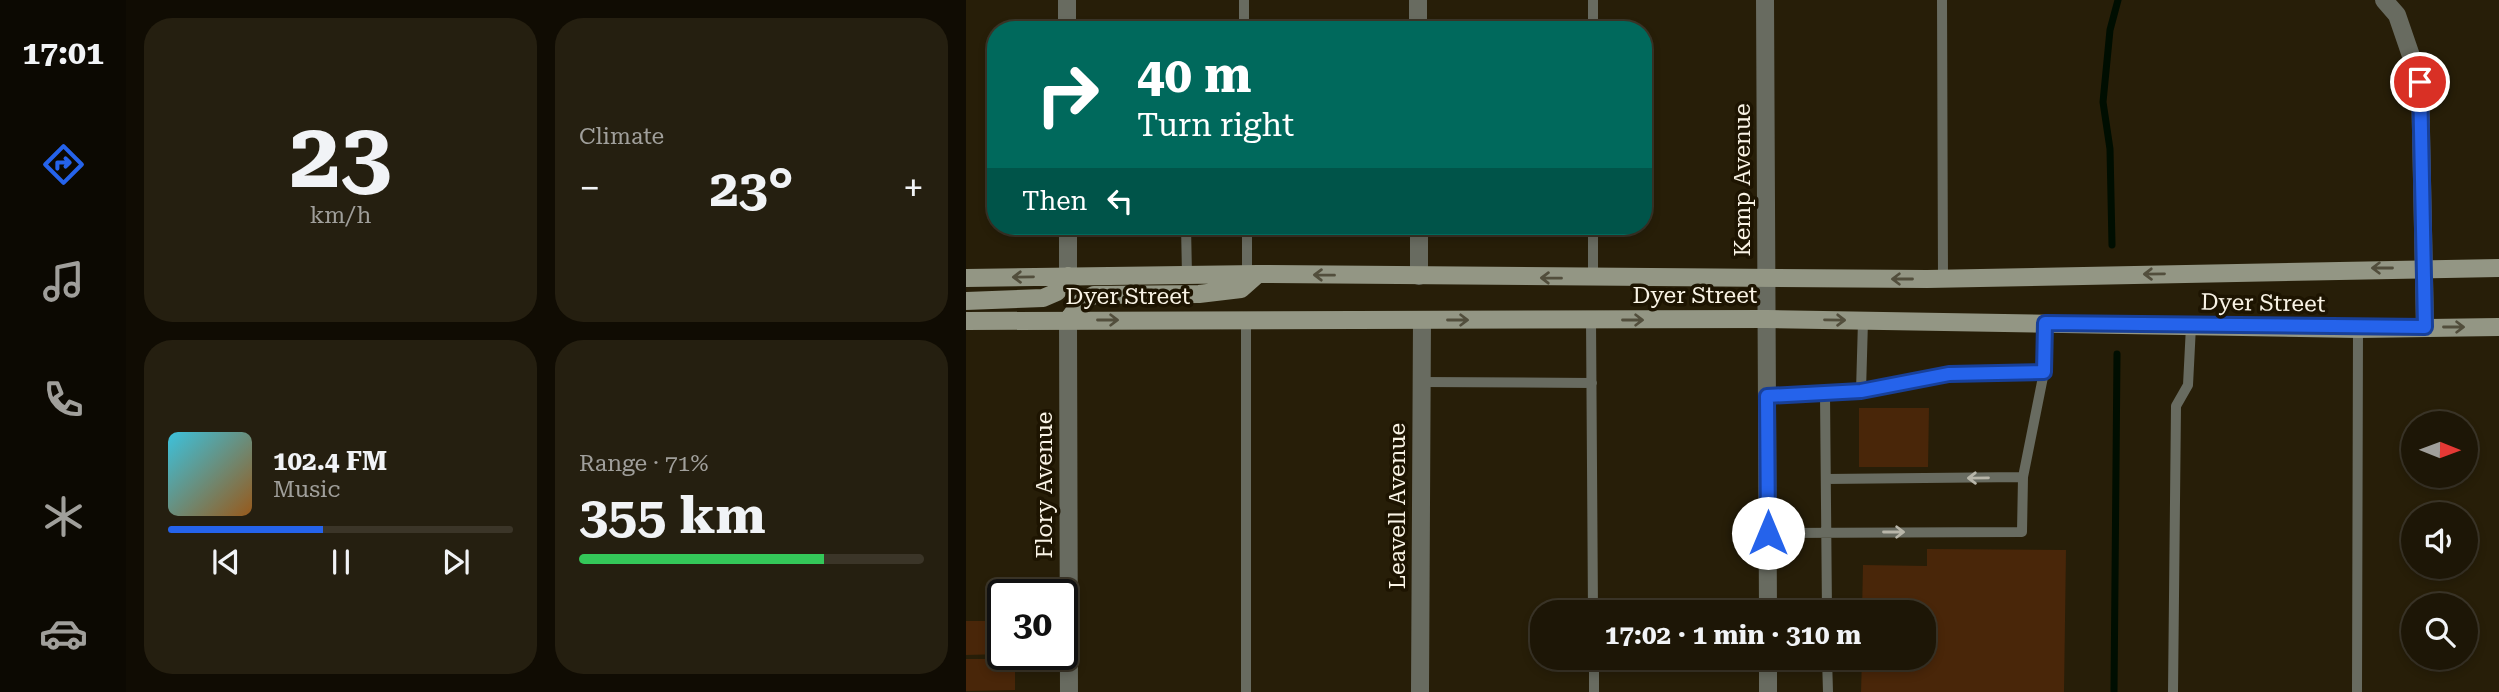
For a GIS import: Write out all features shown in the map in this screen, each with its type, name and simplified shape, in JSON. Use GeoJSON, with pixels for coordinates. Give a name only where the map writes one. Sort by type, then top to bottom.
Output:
{"type":"FeatureCollection","features":[{"type":"Feature","properties":{"kind":"main road","name":"Dyer Street"},"geometry":{"type":"LineString","coordinates":[[966,278],[1252,274],[1593,279],[1943,279],[2499,268]]}},
{"type":"Feature","properties":{"kind":"main road"},"geometry":{"type":"LineString","coordinates":[[1068,320],[1081,302],[1094,295],[1199,294],[1241,289],[1252,274]]}},
{"type":"Feature","properties":{"kind":"main road"},"geometry":{"type":"LineString","coordinates":[[966,301],[1043,298],[1057,292],[1068,276]]}},
{"type":"Feature","properties":{"kind":"main road","name":"Dyer Street"},"geometry":{"type":"LineString","coordinates":[[966,321],[1767,320],[2358,329],[2499,327]]}},
{"type":"Feature","properties":{"kind":"street"},"geometry":{"type":"LineString","coordinates":[[1067,0],[1067,21]]}},
{"type":"Feature","properties":{"kind":"street"},"geometry":{"type":"LineString","coordinates":[[1418,0],[1418,21]]}},
{"type":"Feature","properties":{"kind":"street","name":"Kemp Avenue"},"geometry":{"type":"LineString","coordinates":[[1765,0],[1768,600]]}},
{"type":"Feature","properties":{"kind":"street"},"geometry":{"type":"LineString","coordinates":[[2384,0],[2397,15],[2420,82],[2425,327]]}},
{"type":"Feature","properties":{"kind":"street"},"geometry":{"type":"LineString","coordinates":[[1068,235],[1068,276]]}},
{"type":"Feature","properties":{"kind":"street"},"geometry":{"type":"LineString","coordinates":[[1419,235],[1419,276]]}},
{"type":"Feature","properties":{"kind":"street","name":"Flory Avenue"},"geometry":{"type":"LineString","coordinates":[[1068,320],[1069,692]]}},
{"type":"Feature","properties":{"kind":"street","name":"Leavell Avenue"},"geometry":{"type":"LineString","coordinates":[[1420,692],[1422,320]]}},
{"type":"Feature","properties":{"kind":"street"},"geometry":{"type":"LineString","coordinates":[[1768,670],[1768,692]]}},
{"type":"Feature","properties":{"kind":"lane"},"geometry":{"type":"LineString","coordinates":[[1244,0],[1244,21]]}},
{"type":"Feature","properties":{"kind":"lane"},"geometry":{"type":"LineString","coordinates":[[1593,0],[1593,21]]}},
{"type":"Feature","properties":{"kind":"lane"},"geometry":{"type":"LineString","coordinates":[[1942,0],[1943,279]]}},
{"type":"Feature","properties":{"kind":"lane"},"geometry":{"type":"LineString","coordinates":[[1186,235],[1187,275]]}},
{"type":"Feature","properties":{"kind":"lane"},"geometry":{"type":"LineString","coordinates":[[1248,235],[1252,274]]}},
{"type":"Feature","properties":{"kind":"lane"},"geometry":{"type":"LineString","coordinates":[[1593,235],[1593,279]]}},
{"type":"Feature","properties":{"kind":"lane"},"geometry":{"type":"LineString","coordinates":[[1245,320],[1246,692]]}},
{"type":"Feature","properties":{"kind":"lane"},"geometry":{"type":"LineString","coordinates":[[1591,320],[1593,600]]}},
{"type":"Feature","properties":{"kind":"lane"},"geometry":{"type":"LineString","coordinates":[[1861,391],[1863,321]]}},
{"type":"Feature","properties":{"kind":"lane"},"geometry":{"type":"LineString","coordinates":[[1768,533],[2022,533],[2023,477],[2044,372],[2045,323]]}},
{"type":"Feature","properties":{"kind":"lane"},"geometry":{"type":"LineString","coordinates":[[2173,692],[2176,405],[2188,385],[2191,326]]}},
{"type":"Feature","properties":{"kind":"lane"},"geometry":{"type":"LineString","coordinates":[[2357,692],[2358,329]]}},
{"type":"Feature","properties":{"kind":"lane"},"geometry":{"type":"LineString","coordinates":[[1767,396],[1861,391],[1949,374],[2044,372]]}},
{"type":"Feature","properties":{"kind":"lane"},"geometry":{"type":"LineString","coordinates":[[1422,382],[1592,383]]}},
{"type":"Feature","properties":{"kind":"lane"},"geometry":{"type":"LineString","coordinates":[[1825,395],[1827,600]]}},
{"type":"Feature","properties":{"kind":"lane"},"geometry":{"type":"LineString","coordinates":[[1826,479],[2023,477]]}},
{"type":"Feature","properties":{"kind":"lane"},"geometry":{"type":"LineString","coordinates":[[1594,670],[1594,692]]}},
{"type":"Feature","properties":{"kind":"lane"},"geometry":{"type":"LineString","coordinates":[[1827,670],[1828,692]]}},
{"type":"Feature","properties":{"kind":"building"},"geometry":{"type":"Polygon","coordinates":[[[1859,408],[1929,408],[1928,467],[1859,467],[1859,408]]]}},
{"type":"Feature","properties":{"kind":"building"},"geometry":{"type":"Polygon","coordinates":[[[1927,549],[2066,550],[2064,692],[1861,692],[1862,670],[1936,670],[1936,600],[1862,600],[1863,565],[1927,566],[1927,549]]]}},
{"type":"Feature","properties":{"kind":"building"},"geometry":{"type":"Polygon","coordinates":[[[966,621],[987,621],[987,654],[966,655],[966,621]]]}},
{"type":"Feature","properties":{"kind":"building"},"geometry":{"type":"Polygon","coordinates":[[[966,659],[987,659],[987,670],[1015,670],[1015,690],[966,691],[966,659]]]}},
{"type":"Feature","properties":{"kind":"waterway"},"geometry":{"type":"LineString","coordinates":[[2112,245],[2110,149],[2103,102],[2110,30],[2118,0]]}},
{"type":"Feature","properties":{"kind":"waterway"},"geometry":{"type":"LineString","coordinates":[[2114,692],[2117,354]]}},
{"type":"Feature","properties":{"kind":"route"},"geometry":{"type":"LineString","coordinates":[[1768,533],[1767,396],[1861,391],[1949,374],[2044,372],[2045,323],[2358,329],[2425,327],[2420,82]]}}]}
